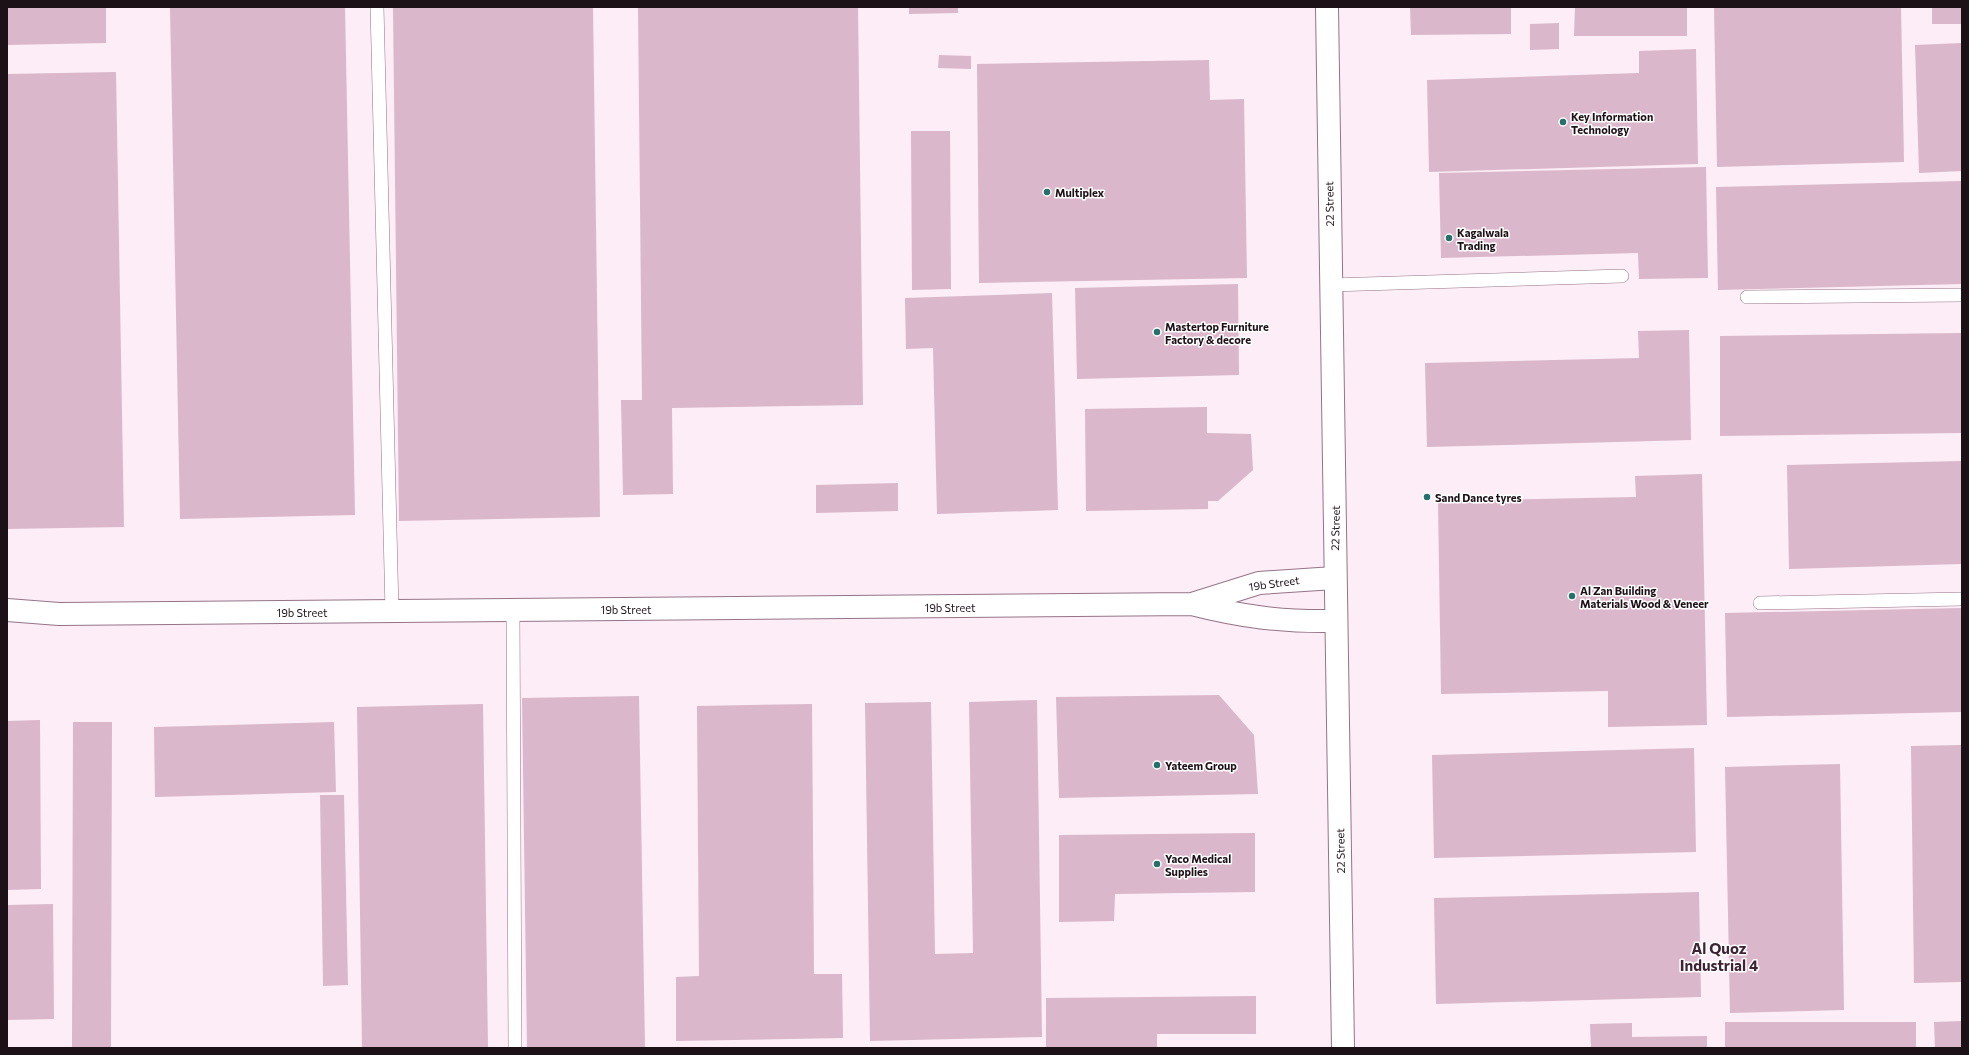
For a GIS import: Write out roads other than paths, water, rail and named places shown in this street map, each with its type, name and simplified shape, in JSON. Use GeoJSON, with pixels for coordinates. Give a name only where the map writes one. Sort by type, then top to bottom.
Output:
{"type":"FeatureCollection","features":[{"type":"Feature","properties":{"kind":"street","name":"22 Street"},"geometry":{"type":"LineString","coordinates":[[1327,7],[1336,507],[1334,578],[1343,1048]]}},
{"type":"Feature","properties":{"kind":"street","name":"19b Street"},"geometry":{"type":"LineString","coordinates":[[1192,604],[1259,583],[1334,578]]}},
{"type":"Feature","properties":{"kind":"street","name":"19b Street"},"geometry":{"type":"LineString","coordinates":[[7,610],[59,614],[1192,604],[1227,614],[1263,620],[1299,622],[1335,621]]}},
{"type":"Feature","properties":{"kind":"street","name":"19b Street"},"geometry":{"type":"LineString","coordinates":[[7,619],[59,614]]}},
{"type":"Feature","properties":{"kind":"lane"},"geometry":{"type":"LineString","coordinates":[[377,7],[392,611]]}},
{"type":"Feature","properties":{"kind":"lane"},"geometry":{"type":"LineString","coordinates":[[1331,285],[1622,276]]}},
{"type":"Feature","properties":{"kind":"lane"},"geometry":{"type":"LineString","coordinates":[[1747,297],[1962,295]]}},
{"type":"Feature","properties":{"kind":"lane"},"geometry":{"type":"LineString","coordinates":[[1760,603],[1962,599]]}},
{"type":"Feature","properties":{"kind":"lane"},"geometry":{"type":"LineString","coordinates":[[513,610],[515,1048]]}},
{"type":"Feature","properties":{"kind":"place","name":"Key Information Technology"},"geometry":{"type":"Point","coordinates":[1563,122]}},
{"type":"Feature","properties":{"kind":"place","name":"Multiplex"},"geometry":{"type":"Point","coordinates":[1047,192]}},
{"type":"Feature","properties":{"kind":"place","name":"Kagalwala Trading"},"geometry":{"type":"Point","coordinates":[1449,238]}},
{"type":"Feature","properties":{"kind":"place","name":"Mastertop Furniture Factory & decore"},"geometry":{"type":"Point","coordinates":[1157,332]}},
{"type":"Feature","properties":{"kind":"place","name":"Sand Dance tyres"},"geometry":{"type":"Point","coordinates":[1427,497]}},
{"type":"Feature","properties":{"kind":"place","name":"Al Zan Building Materials Wood & Veneer"},"geometry":{"type":"Point","coordinates":[1572,596]}},
{"type":"Feature","properties":{"kind":"place","name":"Yateem Group"},"geometry":{"type":"Point","coordinates":[1157,765]}},
{"type":"Feature","properties":{"kind":"place","name":"Yaco Medical Supplies"},"geometry":{"type":"Point","coordinates":[1157,864]}},
{"type":"Feature","properties":{"kind":"district","name":"Al Quoz Industrial 4"},"geometry":{"type":"Point","coordinates":[1719,956]}}]}
